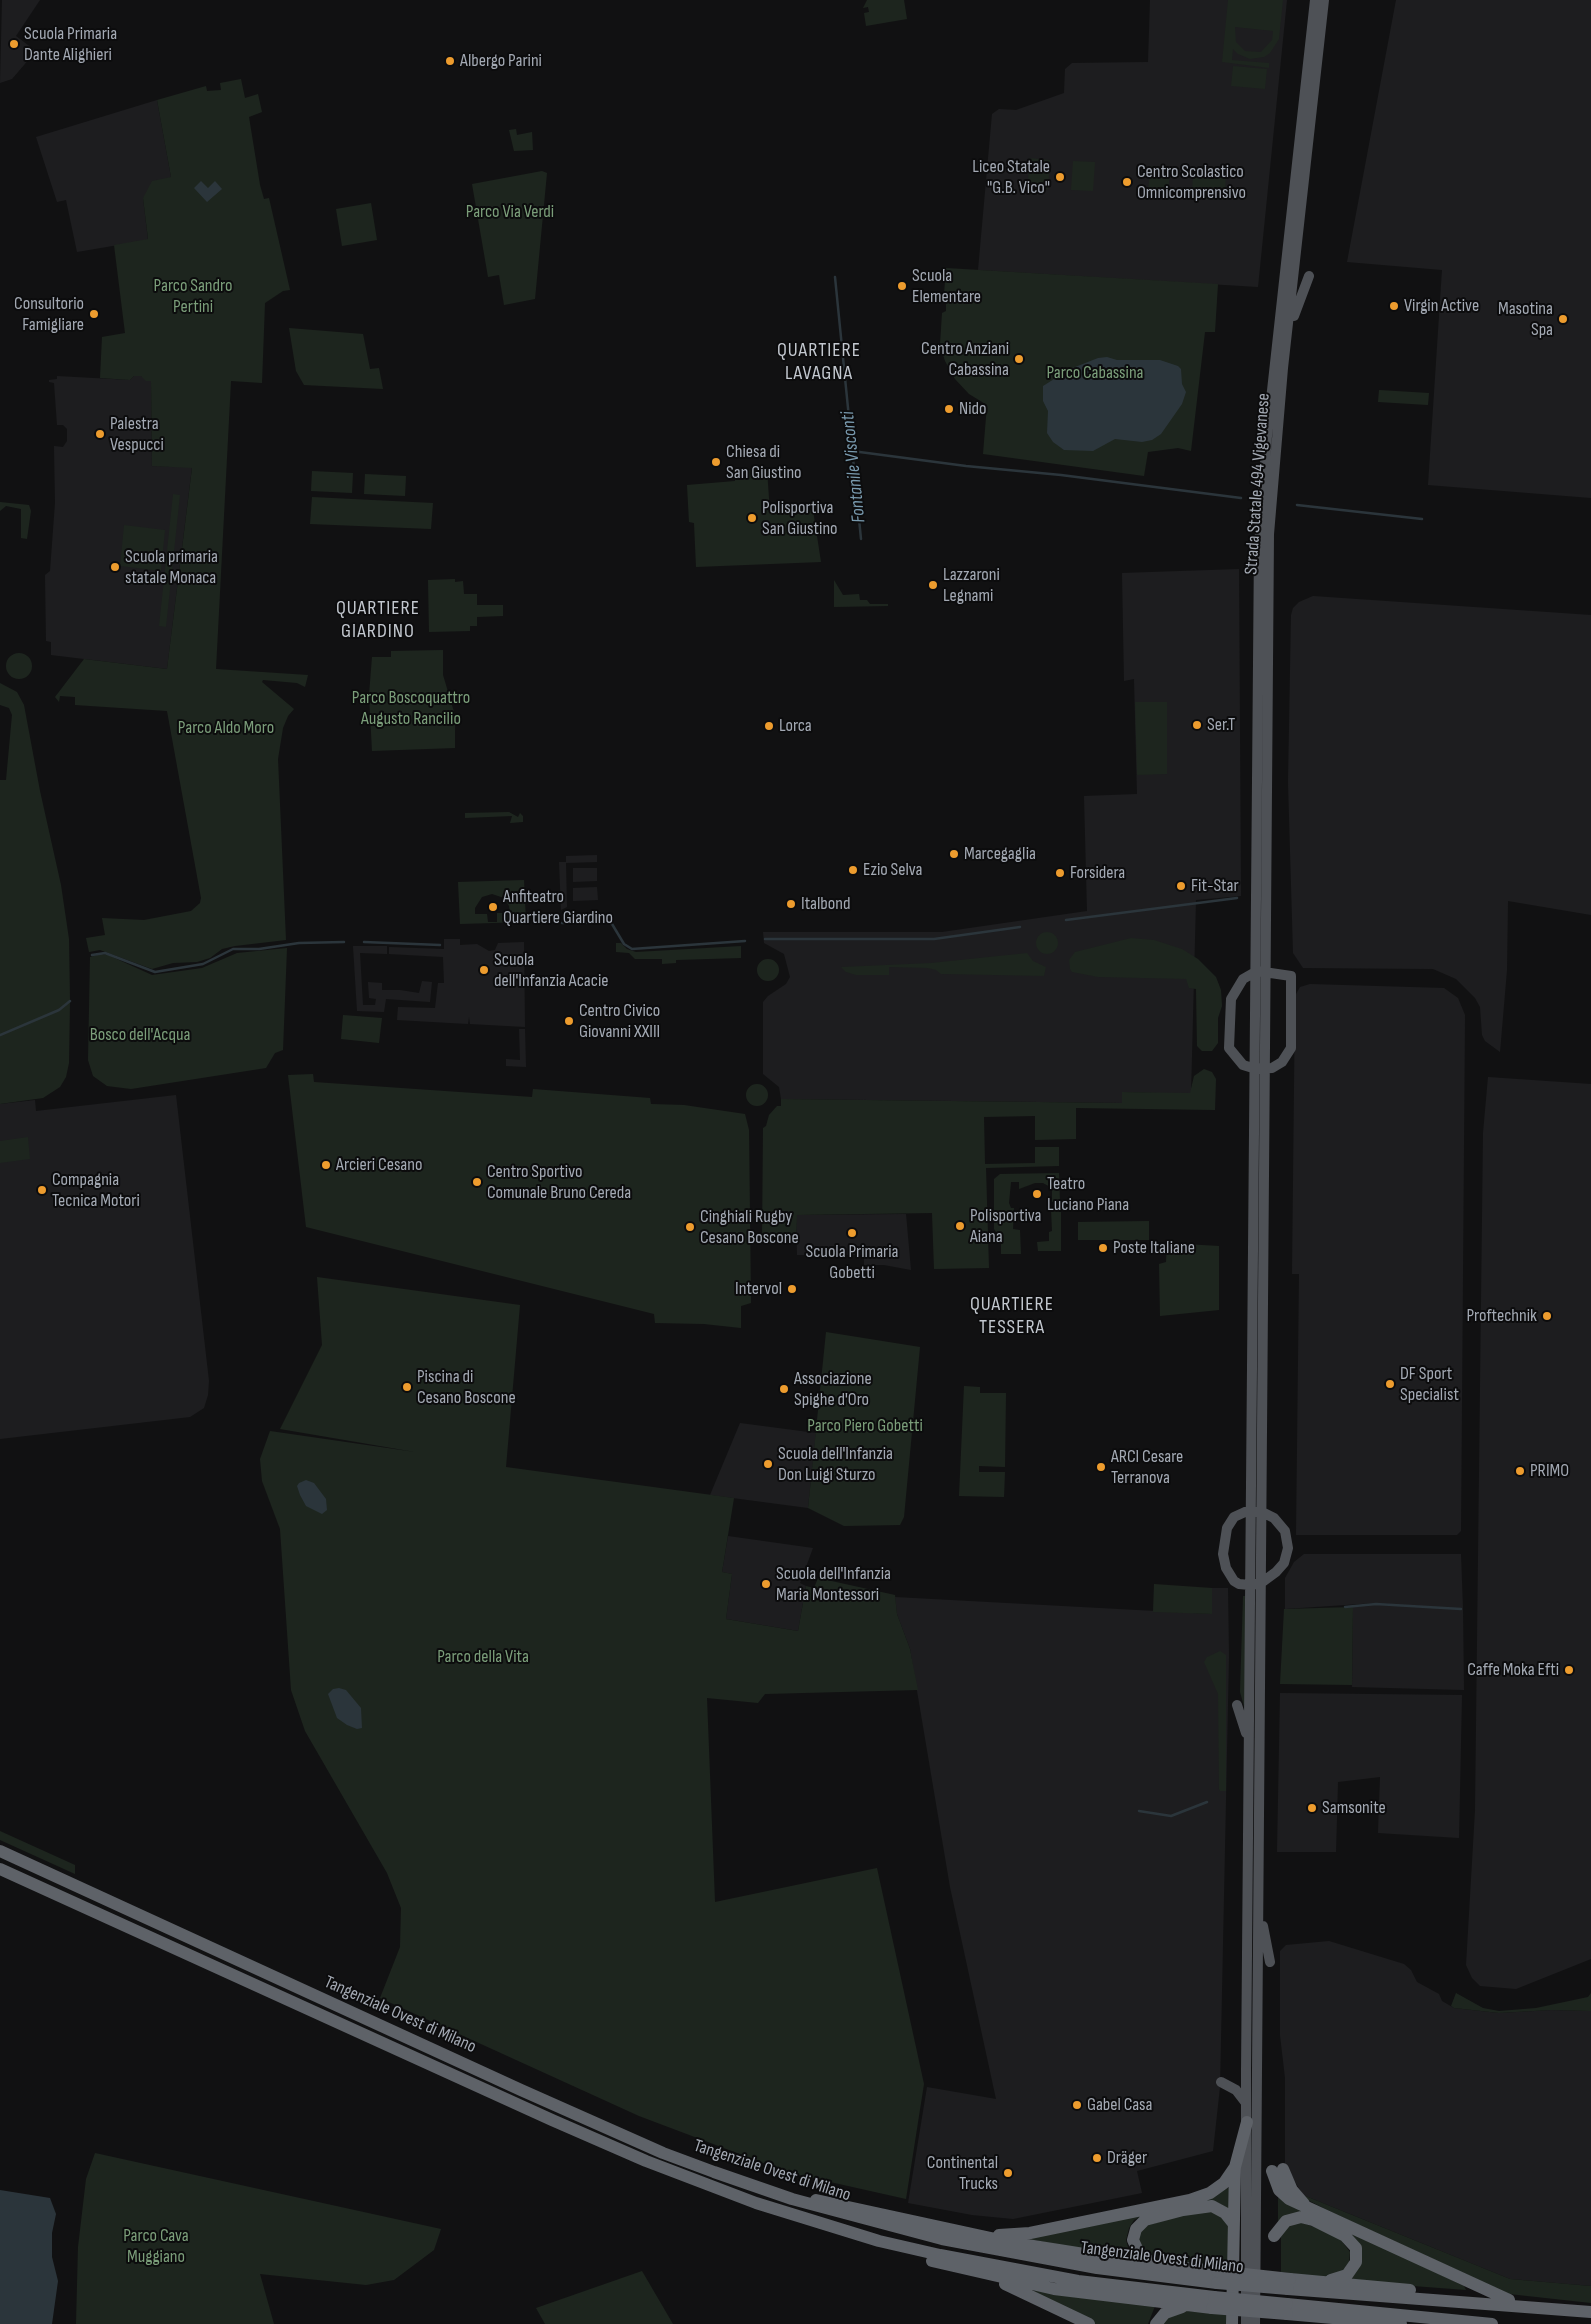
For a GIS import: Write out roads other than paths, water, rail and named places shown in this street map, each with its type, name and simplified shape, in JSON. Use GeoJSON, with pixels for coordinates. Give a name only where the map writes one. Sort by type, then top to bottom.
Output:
{"type":"FeatureCollection","features":[{"type":"Feature","properties":{"kind":"highway","name":"Tangenziale Ovest di Milano"},"geometry":{"type":"LineString","coordinates":[[0,1851],[655,2150],[792,2199],[896,2228],[990,2250],[1097,2268],[1217,2277],[1561,2309]]}},
{"type":"Feature","properties":{"kind":"highway","name":"Tangenziale Ovest di Milano"},"geometry":{"type":"LineString","coordinates":[[0,1869],[382,2044],[646,2161],[756,2203],[879,2241],[1052,2277],[1210,2304]]}},
{"type":"Feature","properties":{"kind":"highway"},"geometry":{"type":"LineString","coordinates":[[1232,2324],[1235,2167],[1247,2122]]}},
{"type":"Feature","properties":{"kind":"highway"},"geometry":{"type":"LineString","coordinates":[[937,2227],[1002,2235],[1040,2232],[1195,2198],[1222,2185],[1235,2167]]}},
{"type":"Feature","properties":{"kind":"highway"},"geometry":{"type":"LineString","coordinates":[[1278,2170],[1277,2186],[1284,2196],[1509,2300]]}},
{"type":"Feature","properties":{"kind":"highway"},"geometry":{"type":"LineString","coordinates":[[792,2199],[820,2200],[848,2205],[937,2227],[1014,2243],[1217,2277]]}},
{"type":"Feature","properties":{"kind":"highway"},"geometry":{"type":"LineString","coordinates":[[1154,2265],[1139,2253],[1134,2244],[1134,2231],[1145,2220],[1183,2210],[1212,2206],[1221,2210],[1233,2223]]}},
{"type":"Feature","properties":{"kind":"highway"},"geometry":{"type":"LineString","coordinates":[[1274,2236],[1286,2221],[1301,2217],[1337,2231],[1356,2248],[1357,2260],[1351,2272],[1340,2279],[1289,2284]]}},
{"type":"Feature","properties":{"kind":"highway"},"geometry":{"type":"LineString","coordinates":[[879,2241],[923,2259],[1054,2289],[1210,2304],[1492,2324]]}},
{"type":"Feature","properties":{"kind":"highway"},"geometry":{"type":"LineString","coordinates":[[979,2273],[1089,2324]]}},
{"type":"Feature","properties":{"kind":"highway"},"geometry":{"type":"LineString","coordinates":[[1321,2282],[1509,2300],[1591,2312]]}},
{"type":"Feature","properties":{"kind":"highway"},"geometry":{"type":"LineString","coordinates":[[1156,2324],[1161,2316],[1174,2309],[1210,2304]]}},
{"type":"Feature","properties":{"kind":"highway"},"geometry":{"type":"LineString","coordinates":[[1287,2309],[1356,2322],[1400,2324]]}},
{"type":"Feature","properties":{"kind":"main road","name":"Strada Statale 494 Vigevanese"},"geometry":{"type":"LineString","coordinates":[[1262,972],[1258,583],[1261,503],[1315,0]]}},
{"type":"Feature","properties":{"kind":"main road","name":"Strada Statale 494 Vigevanese"},"geometry":{"type":"LineString","coordinates":[[1262,972],[1269,534],[1280,396],[1324,0]]}},
{"type":"Feature","properties":{"kind":"main road"},"geometry":{"type":"LineString","coordinates":[[1280,396],[1288,370],[1295,314],[1309,276]]}},
{"type":"Feature","properties":{"kind":"main road"},"geometry":{"type":"LineString","coordinates":[[1246,2324],[1250,1585],[1262,972]]}},
{"type":"Feature","properties":{"kind":"main road"},"geometry":{"type":"LineString","coordinates":[[1262,972],[1291,976],[1291,1048],[1282,1062],[1272,1068],[1261,1069],[1243,1065],[1229,1048],[1230,999],[1243,979],[1262,972]]}},
{"type":"Feature","properties":{"kind":"main road"},"geometry":{"type":"LineString","coordinates":[[1255,2324],[1262,1512],[1261,1069]]}},
{"type":"Feature","properties":{"kind":"main road"},"geometry":{"type":"LineString","coordinates":[[1251,1511],[1262,1512],[1274,1518],[1281,1525],[1287,1537],[1288,1548],[1280,1568],[1261,1582],[1250,1585],[1238,1584],[1229,1575],[1223,1562],[1223,1546],[1227,1528],[1238,1514],[1251,1511]]}},
{"type":"Feature","properties":{"kind":"main road"},"geometry":{"type":"LineString","coordinates":[[1237,1705],[1249,1742]]}},
{"type":"Feature","properties":{"kind":"main road"},"geometry":{"type":"LineString","coordinates":[[1259,1902],[1270,1962]]}},
{"type":"Feature","properties":{"kind":"main road"},"geometry":{"type":"LineString","coordinates":[[1221,2082],[1236,2090],[1246,2103]]}},
{"type":"Feature","properties":{"kind":"waterway","name":"Fontanile Visconti"},"geometry":{"type":"LineString","coordinates":[[835,277],[861,539]]}},
{"type":"Feature","properties":{"kind":"waterway"},"geometry":{"type":"LineString","coordinates":[[852,451],[1241,498]]}},
{"type":"Feature","properties":{"kind":"waterway"},"geometry":{"type":"LineString","coordinates":[[1297,505],[1422,519]]}},
{"type":"Feature","properties":{"kind":"waterway"},"geometry":{"type":"LineString","coordinates":[[1066,920],[1237,898]]}},
{"type":"Feature","properties":{"kind":"waterway"},"geometry":{"type":"LineString","coordinates":[[562,923],[608,922],[612,924],[624,944],[632,949],[745,941]]}},
{"type":"Feature","properties":{"kind":"waterway"},"geometry":{"type":"LineString","coordinates":[[765,939],[934,939],[1020,927]]}},
{"type":"Feature","properties":{"kind":"waterway"},"geometry":{"type":"LineString","coordinates":[[92,955],[105,953],[155,972],[203,964],[233,949],[259,949],[299,943],[344,942]]}},
{"type":"Feature","properties":{"kind":"waterway"},"geometry":{"type":"LineString","coordinates":[[364,942],[440,945]]}},
{"type":"Feature","properties":{"kind":"waterway"},"geometry":{"type":"LineString","coordinates":[[0,1035],[59,1010],[70,1001]]}},
{"type":"Feature","properties":{"kind":"waterway"},"geometry":{"type":"LineString","coordinates":[[1345,1607],[1376,1604],[1461,1609]]}},
{"type":"Feature","properties":{"kind":"waterway"},"geometry":{"type":"LineString","coordinates":[[1139,1811],[1171,1816],[1207,1802]]}},
{"type":"Feature","properties":{"kind":"place","name":"Scuola Primaria Dante Alighieri"},"geometry":{"type":"Point","coordinates":[14,44]}},
{"type":"Feature","properties":{"kind":"place","name":"Albergo Parini"},"geometry":{"type":"Point","coordinates":[450,61]}},
{"type":"Feature","properties":{"kind":"place","name":"Liceo Statale \"G.B. Vico\""},"geometry":{"type":"Point","coordinates":[1060,177]}},
{"type":"Feature","properties":{"kind":"place","name":"Centro Scolastico Omnicomprensivo"},"geometry":{"type":"Point","coordinates":[1127,182]}},
{"type":"Feature","properties":{"kind":"place","name":"Scuola Elementare"},"geometry":{"type":"Point","coordinates":[902,286]}},
{"type":"Feature","properties":{"kind":"place","name":"Virgin Active"},"geometry":{"type":"Point","coordinates":[1394,306]}},
{"type":"Feature","properties":{"kind":"place","name":"Consultorio Famigliare"},"geometry":{"type":"Point","coordinates":[94,314]}},
{"type":"Feature","properties":{"kind":"place","name":"Masotina Spa"},"geometry":{"type":"Point","coordinates":[1563,319]}},
{"type":"Feature","properties":{"kind":"place","name":"Centro Anziani Cabassina"},"geometry":{"type":"Point","coordinates":[1019,359]}},
{"type":"Feature","properties":{"kind":"place","name":"Nido"},"geometry":{"type":"Point","coordinates":[949,409]}},
{"type":"Feature","properties":{"kind":"place","name":"Palestra Vespucci"},"geometry":{"type":"Point","coordinates":[100,434]}},
{"type":"Feature","properties":{"kind":"place","name":"Chiesa di San Giustino"},"geometry":{"type":"Point","coordinates":[716,462]}},
{"type":"Feature","properties":{"kind":"place","name":"Polisportiva San Giustino"},"geometry":{"type":"Point","coordinates":[752,518]}},
{"type":"Feature","properties":{"kind":"place","name":"Scuola primaria statale Monaca"},"geometry":{"type":"Point","coordinates":[115,567]}},
{"type":"Feature","properties":{"kind":"place","name":"Lazzaroni Legnami"},"geometry":{"type":"Point","coordinates":[933,585]}},
{"type":"Feature","properties":{"kind":"place","name":"Ser.T"},"geometry":{"type":"Point","coordinates":[1197,725]}},
{"type":"Feature","properties":{"kind":"place","name":"Lorca"},"geometry":{"type":"Point","coordinates":[769,726]}},
{"type":"Feature","properties":{"kind":"place","name":"Marcegaglia"},"geometry":{"type":"Point","coordinates":[954,854]}},
{"type":"Feature","properties":{"kind":"place","name":"Ezio Selva"},"geometry":{"type":"Point","coordinates":[853,870]}},
{"type":"Feature","properties":{"kind":"place","name":"Forsidera"},"geometry":{"type":"Point","coordinates":[1060,873]}},
{"type":"Feature","properties":{"kind":"place","name":"Fit-Star"},"geometry":{"type":"Point","coordinates":[1181,886]}},
{"type":"Feature","properties":{"kind":"place","name":"Italbond"},"geometry":{"type":"Point","coordinates":[791,904]}},
{"type":"Feature","properties":{"kind":"place","name":"Anfiteatro Quartiere Giardino"},"geometry":{"type":"Point","coordinates":[493,907]}},
{"type":"Feature","properties":{"kind":"place","name":"Scuola dell'Infanzia Acacie"},"geometry":{"type":"Point","coordinates":[484,970]}},
{"type":"Feature","properties":{"kind":"place","name":"Centro Civico Giovanni XXIII"},"geometry":{"type":"Point","coordinates":[569,1021]}},
{"type":"Feature","properties":{"kind":"place","name":"Arcieri Cesano"},"geometry":{"type":"Point","coordinates":[326,1165]}},
{"type":"Feature","properties":{"kind":"place","name":"Centro Sportivo Comunale Bruno Cereda"},"geometry":{"type":"Point","coordinates":[477,1182]}},
{"type":"Feature","properties":{"kind":"place","name":"Compagnia Tecnica Motori"},"geometry":{"type":"Point","coordinates":[42,1190]}},
{"type":"Feature","properties":{"kind":"place","name":"Teatro Luciano Piana"},"geometry":{"type":"Point","coordinates":[1037,1194]}},
{"type":"Feature","properties":{"kind":"place","name":"Polisportiva Aiana"},"geometry":{"type":"Point","coordinates":[960,1226]}},
{"type":"Feature","properties":{"kind":"place","name":"Cinghiali Rugby Cesano Boscone"},"geometry":{"type":"Point","coordinates":[690,1227]}},
{"type":"Feature","properties":{"kind":"place","name":"Scuola Primaria Gobetti"},"geometry":{"type":"Point","coordinates":[852,1233]}},
{"type":"Feature","properties":{"kind":"place","name":"Poste Italiane"},"geometry":{"type":"Point","coordinates":[1103,1248]}},
{"type":"Feature","properties":{"kind":"place","name":"Intervol"},"geometry":{"type":"Point","coordinates":[792,1289]}},
{"type":"Feature","properties":{"kind":"place","name":"Proftechnik"},"geometry":{"type":"Point","coordinates":[1547,1316]}},
{"type":"Feature","properties":{"kind":"place","name":"DF Sport Specialist"},"geometry":{"type":"Point","coordinates":[1390,1384]}},
{"type":"Feature","properties":{"kind":"place","name":"Piscina di Cesano Boscone"},"geometry":{"type":"Point","coordinates":[407,1387]}},
{"type":"Feature","properties":{"kind":"place","name":"Associazione Spighe d'Oro"},"geometry":{"type":"Point","coordinates":[784,1389]}},
{"type":"Feature","properties":{"kind":"place","name":"Scuola dell'Infanzia Don Luigi Sturzo"},"geometry":{"type":"Point","coordinates":[768,1464]}},
{"type":"Feature","properties":{"kind":"place","name":"ARCI Cesare Terranova"},"geometry":{"type":"Point","coordinates":[1101,1467]}},
{"type":"Feature","properties":{"kind":"place","name":"PRIMO"},"geometry":{"type":"Point","coordinates":[1520,1471]}},
{"type":"Feature","properties":{"kind":"place","name":"Scuola dell'Infanzia Maria Montessori"},"geometry":{"type":"Point","coordinates":[766,1584]}},
{"type":"Feature","properties":{"kind":"place","name":"Caffe Moka Efti"},"geometry":{"type":"Point","coordinates":[1569,1670]}},
{"type":"Feature","properties":{"kind":"place","name":"Samsonite"},"geometry":{"type":"Point","coordinates":[1312,1808]}},
{"type":"Feature","properties":{"kind":"place","name":"Gabel Casa"},"geometry":{"type":"Point","coordinates":[1077,2105]}},
{"type":"Feature","properties":{"kind":"place","name":"Dräger"},"geometry":{"type":"Point","coordinates":[1097,2158]}},
{"type":"Feature","properties":{"kind":"place","name":"Continental Trucks"},"geometry":{"type":"Point","coordinates":[1008,2173]}},
{"type":"Feature","properties":{"kind":"district","name":"QUARTIERE LAVAGNA"},"geometry":{"type":"Point","coordinates":[819,362]}},
{"type":"Feature","properties":{"kind":"district","name":"QUARTIERE GIARDINO"},"geometry":{"type":"Point","coordinates":[378,620]}},
{"type":"Feature","properties":{"kind":"district","name":"QUARTIERE TESSERA"},"geometry":{"type":"Point","coordinates":[1012,1316]}},
{"type":"Feature","properties":{"kind":"park label","name":"Parco Via Verdi"},"geometry":{"type":"Point","coordinates":[510,212]}},
{"type":"Feature","properties":{"kind":"park label","name":"Parco Sandro Pertini"},"geometry":{"type":"Point","coordinates":[193,296]}},
{"type":"Feature","properties":{"kind":"park label","name":"Parco Cabassina"},"geometry":{"type":"Point","coordinates":[1095,373]}},
{"type":"Feature","properties":{"kind":"park label","name":"Parco Boscoquattro Augusto Rancilio"},"geometry":{"type":"Point","coordinates":[411,708]}},
{"type":"Feature","properties":{"kind":"park label","name":"Parco Aldo Moro"},"geometry":{"type":"Point","coordinates":[226,728]}},
{"type":"Feature","properties":{"kind":"park label","name":"Bosco dell'Acqua"},"geometry":{"type":"Point","coordinates":[140,1035]}},
{"type":"Feature","properties":{"kind":"park label","name":"Parco Piero Gobetti"},"geometry":{"type":"Point","coordinates":[865,1426]}},
{"type":"Feature","properties":{"kind":"park label","name":"Parco della Vita"},"geometry":{"type":"Point","coordinates":[483,1657]}},
{"type":"Feature","properties":{"kind":"park label","name":"Parco Cava Muggiano"},"geometry":{"type":"Point","coordinates":[156,2246]}}]}
